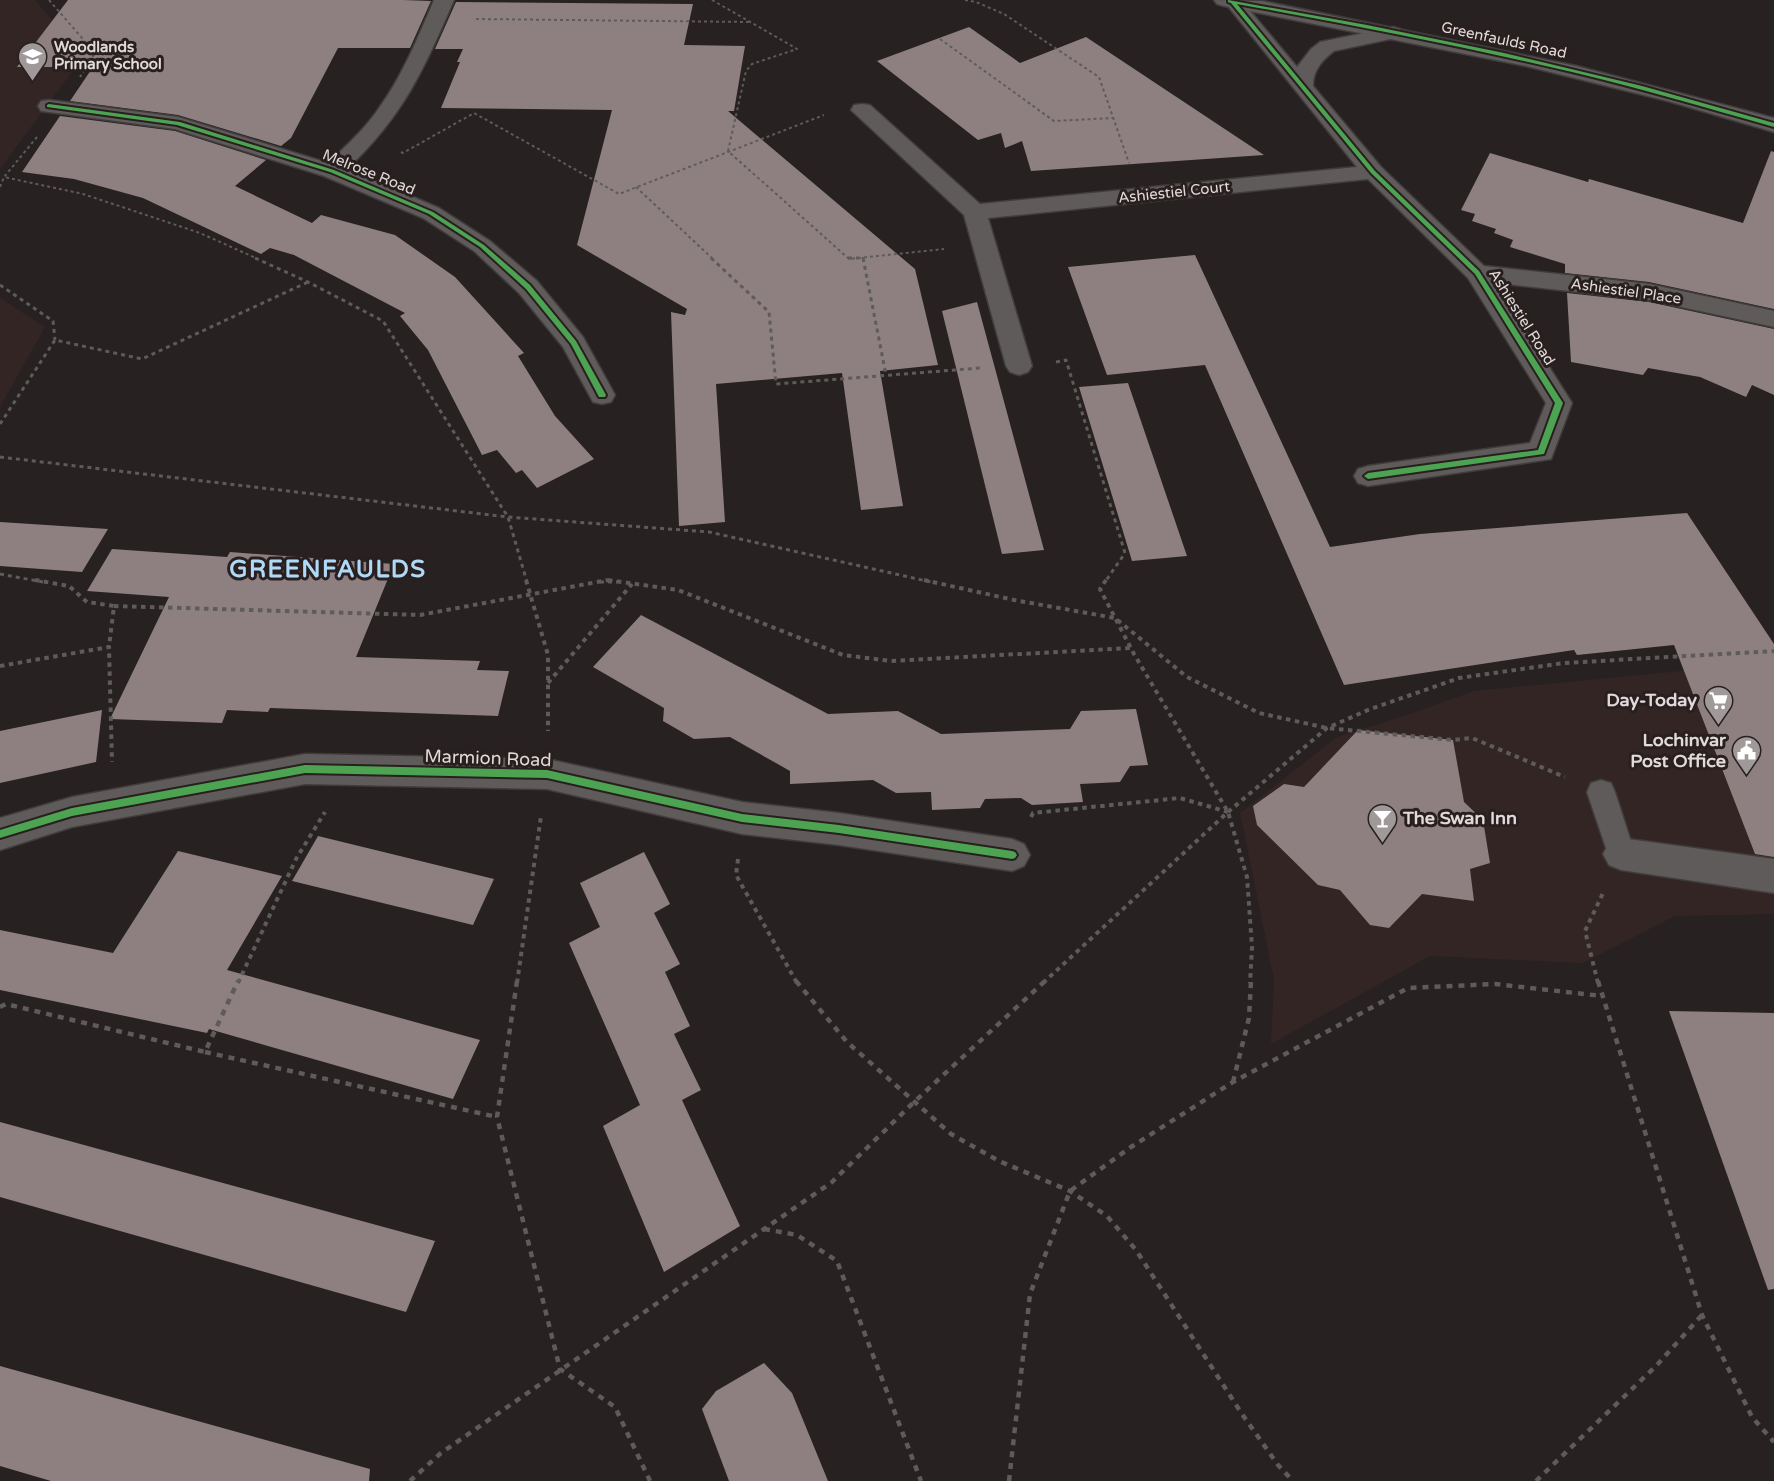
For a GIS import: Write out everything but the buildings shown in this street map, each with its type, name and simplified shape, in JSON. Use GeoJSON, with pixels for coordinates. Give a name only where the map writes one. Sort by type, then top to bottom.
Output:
{"type":"FeatureCollection","features":[{"type":"Feature","properties":{"kind":"street","name":"Greenfaulds Road"},"geometry":{"type":"LineString","coordinates":[[1228,1],[1578,72],[1706,104],[1774,125]]}},
{"type":"Feature","properties":{"kind":"street","name":"Ashiestiel Road"},"geometry":{"type":"LineString","coordinates":[[1228,1],[1373,172],[1477,273],[1559,403],[1541,452],[1368,476]]}},
{"type":"Feature","properties":{"kind":"street","name":"Melrose Road"},"geometry":{"type":"LineString","coordinates":[[332,171],[369,134],[394,103],[417,61],[440,9]]}},
{"type":"Feature","properties":{"kind":"street"},"geometry":{"type":"LineString","coordinates":[[1304,88],[1303,74],[1318,52],[1327,46],[1393,33]]}},
{"type":"Feature","properties":{"kind":"street","name":"Melrose Road"},"geometry":{"type":"LineString","coordinates":[[55,106],[178,123],[332,171],[431,213],[482,246],[528,287],[574,343],[602,395]]}},
{"type":"Feature","properties":{"kind":"street"},"geometry":{"type":"LineString","coordinates":[[862,110],[975,212],[1019,366]]}},
{"type":"Feature","properties":{"kind":"street","name":"Ashiestiel Court"},"geometry":{"type":"LineString","coordinates":[[975,212],[1373,172]]}},
{"type":"Feature","properties":{"kind":"street","name":"Ashiestiel Place"},"geometry":{"type":"LineString","coordinates":[[1477,273],[1649,292],[1774,319]]}},
{"type":"Feature","properties":{"kind":"street","name":"Marmion Road"},"geometry":{"type":"LineString","coordinates":[[0,834],[72,812],[305,769],[547,774],[742,818],[839,829],[1012,855]]}},
{"type":"Feature","properties":{"kind":"street"},"geometry":{"type":"LineString","coordinates":[[1621,854],[1774,876]]}},
{"type":"Feature","properties":{"kind":"lane"},"geometry":{"type":"LineString","coordinates":[[1601,792],[1621,854]]}},
{"type":"Feature","properties":{"kind":"path"},"geometry":{"type":"LineString","coordinates":[[0,187],[4,177],[94,53],[49,0]]}},
{"type":"Feature","properties":{"kind":"path"},"geometry":{"type":"LineString","coordinates":[[712,0],[797,49],[752,64],[746,70],[728,150]]}},
{"type":"Feature","properties":{"kind":"path"},"geometry":{"type":"LineString","coordinates":[[966,0],[1004,14],[1099,77],[1140,195]]}},
{"type":"Feature","properties":{"kind":"path"},"geometry":{"type":"LineString","coordinates":[[440,9],[752,22]]}},
{"type":"Feature","properties":{"kind":"path"},"geometry":{"type":"LineString","coordinates":[[940,39],[1054,121],[1113,118]]}},
{"type":"Feature","properties":{"kind":"path"},"geometry":{"type":"LineString","coordinates":[[369,134],[403,153],[474,113],[619,194],[728,150],[842,108],[862,110]]}},
{"type":"Feature","properties":{"kind":"path"},"geometry":{"type":"LineString","coordinates":[[728,150],[849,259],[985,246]]}},
{"type":"Feature","properties":{"kind":"path"},"geometry":{"type":"LineString","coordinates":[[4,177],[83,194],[200,233],[308,282],[383,321],[508,517],[548,655],[547,774],[497,1117],[560,1369],[615,1407],[650,1481]]}},
{"type":"Feature","properties":{"kind":"path"},"geometry":{"type":"LineString","coordinates":[[636,187],[769,312],[776,384],[1019,366],[1066,360],[1125,553],[1100,589],[1130,648],[1228,812],[1247,877],[1252,947],[1249,1018],[1233,1082]]}},
{"type":"Feature","properties":{"kind":"path"},"geometry":{"type":"LineString","coordinates":[[863,257],[886,375]]}},
{"type":"Feature","properties":{"kind":"path"},"geometry":{"type":"LineString","coordinates":[[55,340],[141,359],[308,282]]}},
{"type":"Feature","properties":{"kind":"path"},"geometry":{"type":"LineString","coordinates":[[0,285],[53,321],[55,340],[0,424]]}},
{"type":"Feature","properties":{"kind":"path"},"geometry":{"type":"LineString","coordinates":[[0,457],[508,517],[709,532],[1014,600],[1115,618],[1187,677],[1259,713],[1327,728],[1452,740],[1472,738],[1601,792]]}},
{"type":"Feature","properties":{"kind":"path"},"geometry":{"type":"LineString","coordinates":[[0,574],[69,586],[87,602],[114,606],[420,615],[608,580],[678,590],[843,655],[891,661],[1130,648]]}},
{"type":"Feature","properties":{"kind":"path"},"geometry":{"type":"LineString","coordinates":[[548,683],[632,583]]}},
{"type":"Feature","properties":{"kind":"path"},"geometry":{"type":"LineString","coordinates":[[113,804],[109,647],[114,606]]}},
{"type":"Feature","properties":{"kind":"path"},"geometry":{"type":"LineString","coordinates":[[0,666],[109,647]]}},
{"type":"Feature","properties":{"kind":"path"},"geometry":{"type":"LineString","coordinates":[[410,1481],[441,1453],[832,1182],[913,1103],[1228,812],[1327,728],[1368,710],[1459,678],[1564,663],[1774,651]]}},
{"type":"Feature","properties":{"kind":"path"},"geometry":{"type":"LineString","coordinates":[[205,1052],[296,859],[350,770]]}},
{"type":"Feature","properties":{"kind":"path"},"geometry":{"type":"LineString","coordinates":[[1012,855],[1033,813],[1180,798],[1228,812]]}},
{"type":"Feature","properties":{"kind":"path"},"geometry":{"type":"LineString","coordinates":[[1621,854],[1586,931],[1602,996],[1702,1316],[1752,1417],[1774,1442]]}},
{"type":"Feature","properties":{"kind":"path"},"geometry":{"type":"LineString","coordinates":[[736,874],[793,978],[847,1042],[913,1103],[951,1134],[1032,1176],[1070,1191],[1107,1216],[1136,1250],[1242,1414],[1278,1465],[1293,1481]]}},
{"type":"Feature","properties":{"kind":"path"},"geometry":{"type":"LineString","coordinates":[[1009,1481],[1030,1294],[1070,1191],[1131,1147],[1233,1082],[1408,988],[1495,984],[1602,996]]}},
{"type":"Feature","properties":{"kind":"path"},"geometry":{"type":"LineString","coordinates":[[0,1008],[6,1004],[205,1052],[497,1117]]}},
{"type":"Feature","properties":{"kind":"path"},"geometry":{"type":"LineString","coordinates":[[764,1229],[797,1235],[837,1261],[921,1481]]}},
{"type":"Feature","properties":{"kind":"path"},"geometry":{"type":"LineString","coordinates":[[1536,1481],[1656,1366],[1702,1316]]}},
{"type":"Feature","properties":{"kind":"shaded area","name":"Woodlands Primary School"},"geometry":{"type":"Polygon","coordinates":[[[0,0],[35,0],[83,57],[0,169],[0,0]]]}},
{"type":"Feature","properties":{"kind":"shaded area"},"geometry":{"type":"Polygon","coordinates":[[[0,298],[45,327],[0,407],[0,298]]]}},
{"type":"Feature","properties":{"kind":"shaded area"},"geometry":{"type":"Polygon","coordinates":[[[1774,662],[1774,914],[1675,916],[1583,963],[1430,956],[1271,1044],[1274,979],[1240,813],[1337,737],[1474,691],[1774,662]]]}},
{"type":"Feature","properties":{"kind":"cycle path"},"geometry":{"type":"LineString","coordinates":[[1230,1],[1367,26],[1572,70],[1774,125]]}},
{"type":"Feature","properties":{"kind":"cycle path"},"geometry":{"type":"LineString","coordinates":[[1232,1],[1373,172],[1477,273],[1559,403],[1541,452],[1368,476]]}},
{"type":"Feature","properties":{"kind":"cycle path"},"geometry":{"type":"LineString","coordinates":[[49,106],[178,123],[332,171],[431,213],[482,246],[528,287],[574,343],[602,395]]}},
{"type":"Feature","properties":{"kind":"cycle path"},"geometry":{"type":"LineString","coordinates":[[0,834],[72,812],[305,769],[547,774],[742,818],[839,829],[1012,855]]}},
{"type":"Feature","properties":{"kind":"place","name":"Woodlands Primary School"},"geometry":{"type":"Point","coordinates":[33,82]}},
{"type":"Feature","properties":{"kind":"place","name":"Day-Today"},"geometry":{"type":"Point","coordinates":[1718,726]}},
{"type":"Feature","properties":{"kind":"place","name":"Lochinvar Post Office"},"geometry":{"type":"Point","coordinates":[1747,776]}},
{"type":"Feature","properties":{"kind":"place","name":"The Swan Inn"},"geometry":{"type":"Point","coordinates":[1382,844]}},
{"type":"Feature","properties":{"kind":"district","name":"GREENFAULDS"},"geometry":{"type":"Point","coordinates":[328,569]}}]}
